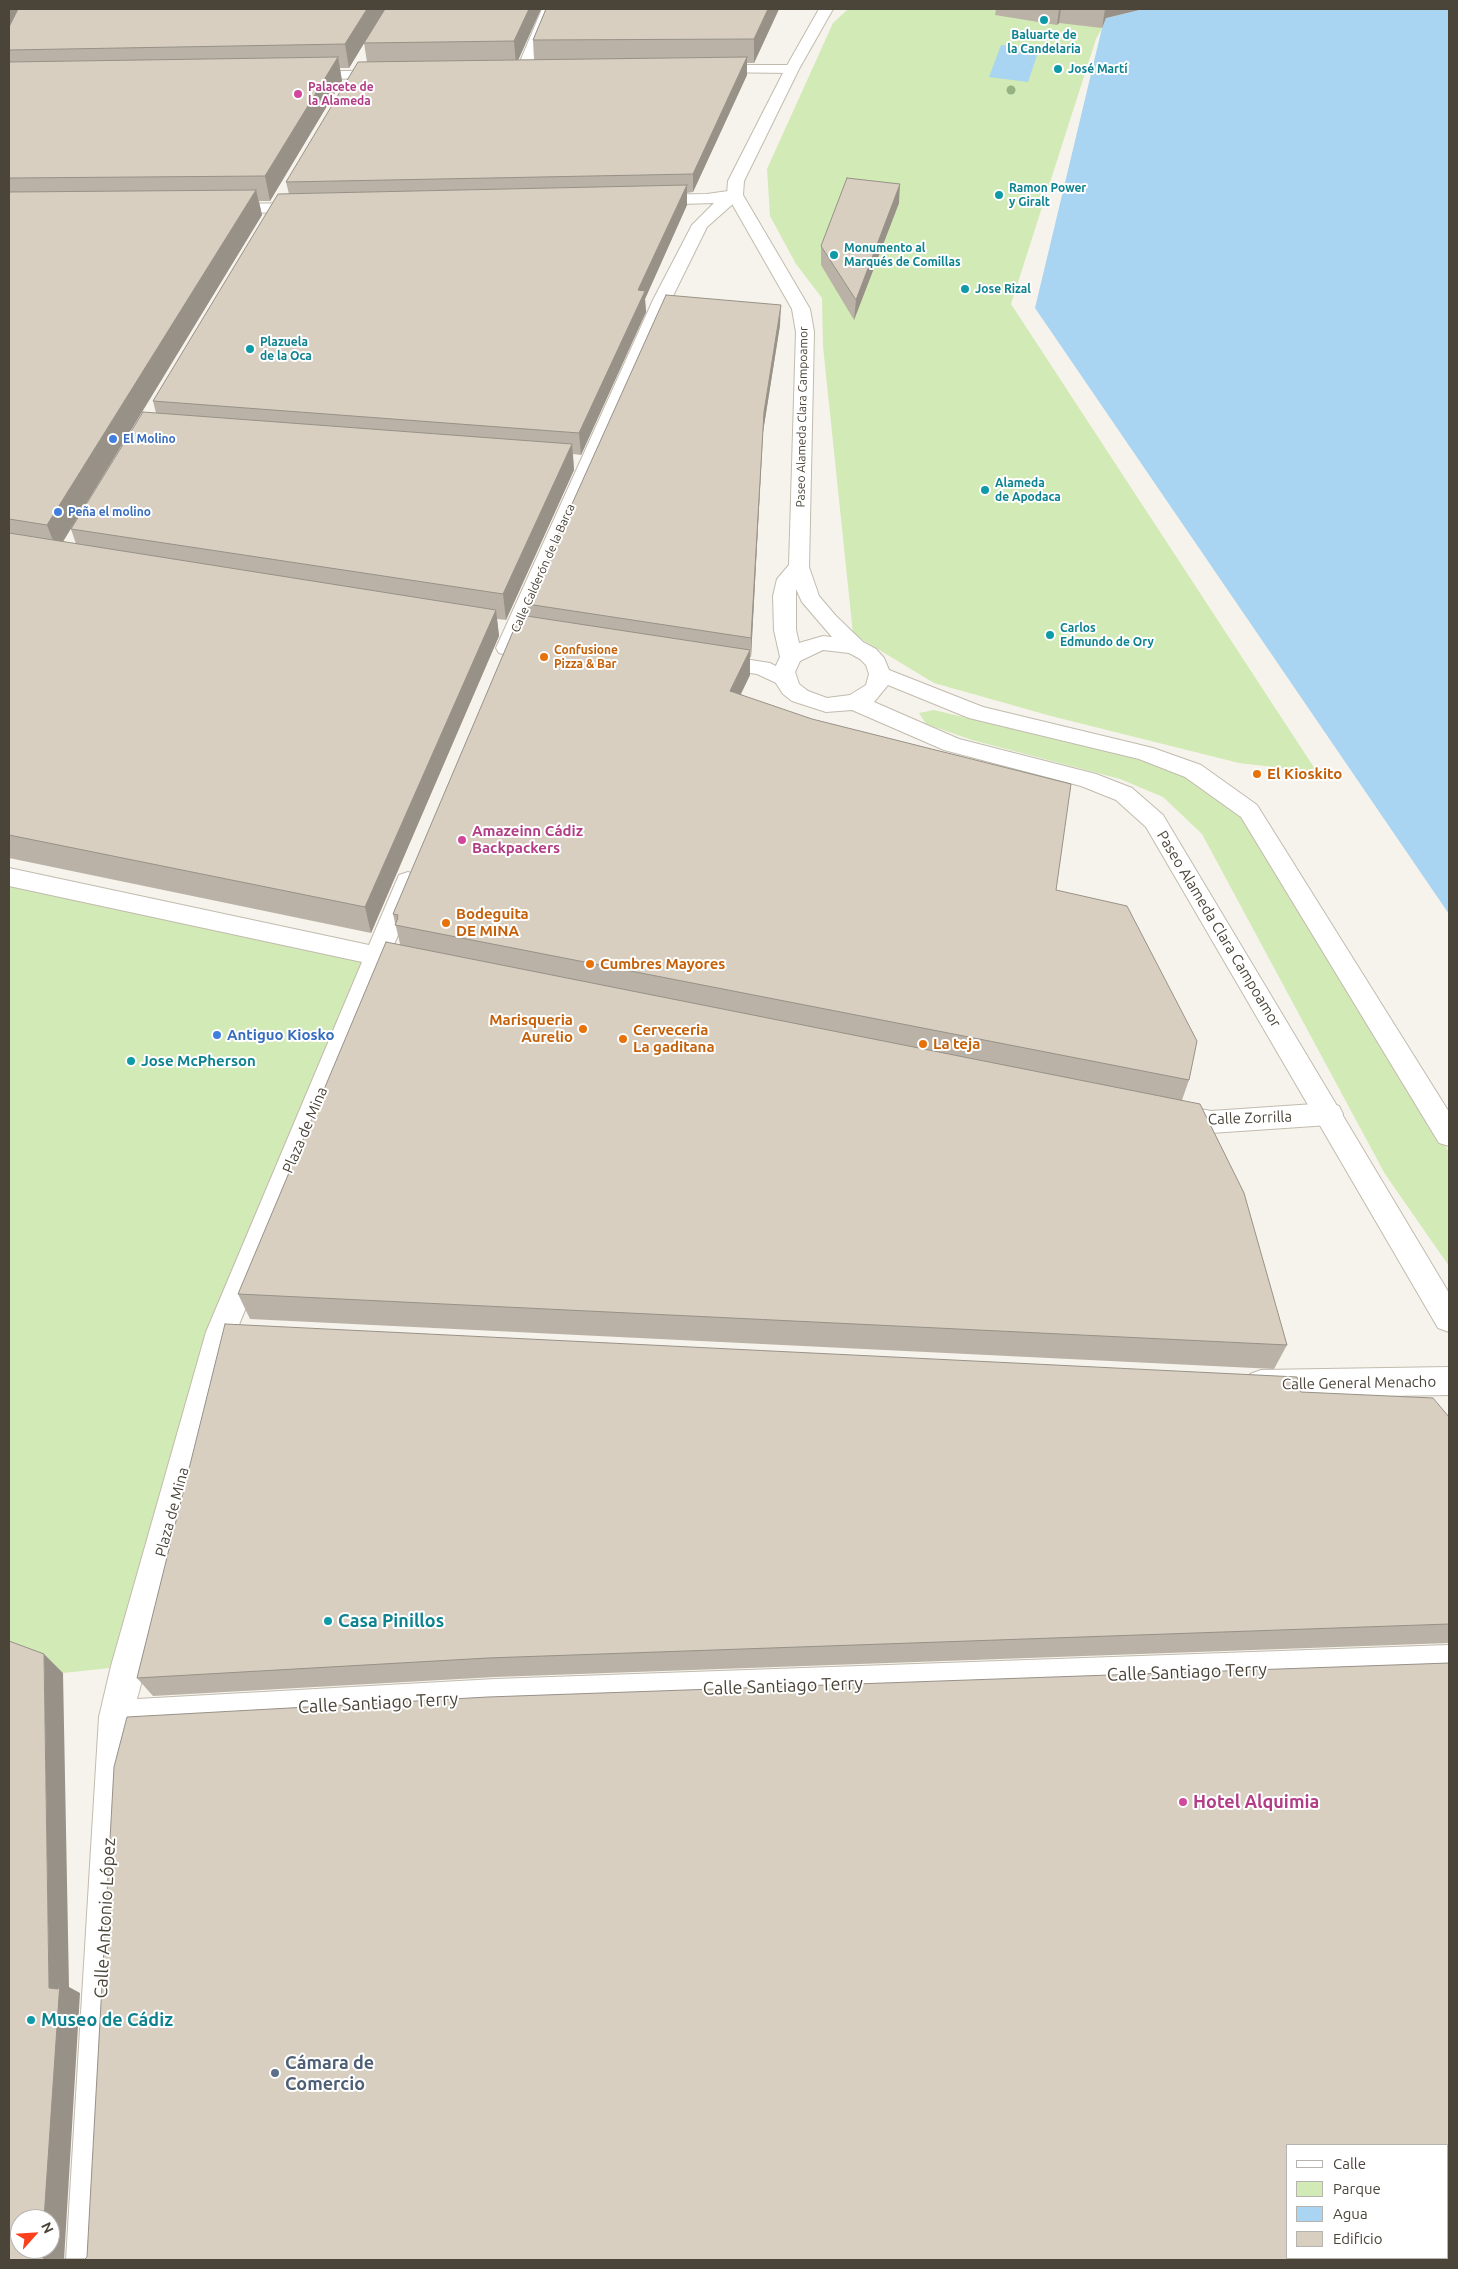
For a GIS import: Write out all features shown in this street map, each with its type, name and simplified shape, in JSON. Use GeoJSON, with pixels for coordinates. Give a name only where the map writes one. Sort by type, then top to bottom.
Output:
{"type":"FeatureCollection","features":[{"type":"Feature","properties":{"kind":"street"},"geometry":{"type":"LineString","coordinates":[[523,71],[549,9]]}},
{"type":"Feature","properties":{"kind":"street"},"geometry":{"type":"LineString","coordinates":[[637,200],[707,199],[735,195],[736,182],[792,68],[826,9]]}},
{"type":"Feature","properties":{"kind":"street"},"geometry":{"type":"LineString","coordinates":[[343,92],[363,59]]}},
{"type":"Feature","properties":{"kind":"street"},"geometry":{"type":"LineString","coordinates":[[692,69],[792,68]]}},
{"type":"Feature","properties":{"kind":"street"},"geometry":{"type":"LineString","coordinates":[[504,71],[543,71]]}},
{"type":"Feature","properties":{"kind":"street"},"geometry":{"type":"LineString","coordinates":[[284,76],[400,74]]}},
{"type":"Feature","properties":{"kind":"street"},"geometry":{"type":"LineString","coordinates":[[268,224],[287,192]]}},
{"type":"Feature","properties":{"kind":"street","name":"Calle Calderón de la Barca"},"geometry":{"type":"LineString","coordinates":[[500,665],[580,462],[700,225],[712,212],[735,195]]}},
{"type":"Feature","properties":{"kind":"street","name":"Paseo Alameda Clara Campoamor"},"geometry":{"type":"LineString","coordinates":[[735,195],[801,309],[806,332],[799,566],[810,597],[828,620],[854,647]]}},
{"type":"Feature","properties":{"kind":"street"},"geometry":{"type":"LineString","coordinates":[[208,209],[317,207]]}},
{"type":"Feature","properties":{"kind":"street"},"geometry":{"type":"LineString","coordinates":[[791,657],[786,630],[784,596],[787,579],[799,566]]}},
{"type":"Feature","properties":{"kind":"street"},"geometry":{"type":"LineString","coordinates":[[692,657],[762,668],[785,680],[800,696],[812,702],[840,705],[866,697],[879,682],[880,674],[876,663],[868,654],[854,647],[823,643],[808,647],[791,657],[784,672],[785,680]]}},
{"type":"Feature","properties":{"kind":"street"},"geometry":{"type":"LineString","coordinates":[[880,674],[977,713],[1144,753],[1193,772],[1249,811],[1449,1135]]}},
{"type":"Feature","properties":{"kind":"street","name":"Paseo Alameda Clara Campoamor"},"geometry":{"type":"LineString","coordinates":[[854,702],[952,745],[1088,780],[1124,794],[1156,821],[1449,1319]]}},
{"type":"Feature","properties":{"kind":"street"},"geometry":{"type":"LineString","coordinates":[[9,877],[387,958],[416,863]]}},
{"type":"Feature","properties":{"kind":"street","name":"Plaza de Mina"},"geometry":{"type":"LineString","coordinates":[[128,1666],[221,1332],[387,958]]}},
{"type":"Feature","properties":{"kind":"street","name":"Calle Zorrilla"},"geometry":{"type":"LineString","coordinates":[[1152,1111],[1211,1122],[1329,1114]]}},
{"type":"Feature","properties":{"kind":"street"},"geometry":{"type":"LineString","coordinates":[[221,1332],[251,1334]]}},
{"type":"Feature","properties":{"kind":"street","name":"Calle General Menacho"},"geometry":{"type":"LineString","coordinates":[[1237,1383],[1277,1385],[1449,1381]]}},
{"type":"Feature","properties":{"kind":"street","name":"Calle Santiago Terry"},"geometry":{"type":"LineString","coordinates":[[116,1717],[495,1696],[1449,1662]]}},
{"type":"Feature","properties":{"kind":"street","name":"Calle Antonio López"},"geometry":{"type":"LineString","coordinates":[[86,2260],[116,1717],[128,1666]]}},
{"type":"Feature","properties":{"kind":"green space","name":"Alameda de Apodaca"},"geometry":{"type":"Polygon","coordinates":[[[848,9],[1070,9],[1102,28],[1096,39],[1011,304],[1317,772],[1239,763],[1051,716],[934,683],[853,634],[823,346],[822,298],[796,264],[770,216],[767,169],[833,23],[848,9]]]}},
{"type":"Feature","properties":{"kind":"green space"},"geometry":{"type":"Polygon","coordinates":[[[934,710],[1136,759],[1190,776],[1252,823],[1449,1152],[1449,1266],[1385,1174],[1202,834],[1163,797],[1120,779],[972,740],[926,724],[919,713],[934,710]]]}},
{"type":"Feature","properties":{"kind":"green space"},"geometry":{"type":"Polygon","coordinates":[[[9,877],[377,956],[221,1332],[128,1666],[63,1673],[9,1652],[9,877]]]}},
{"type":"Feature","properties":{"kind":"water"},"geometry":{"type":"Polygon","coordinates":[[[1143,9],[1449,9],[1449,914],[1035,308],[1102,28],[1106,18],[1143,9]]]}},
{"type":"Feature","properties":{"kind":"water"},"geometry":{"type":"Polygon","coordinates":[[[1001,45],[1039,49],[1028,82],[989,77],[1001,45]]]}},
{"type":"Feature","properties":{"kind":"building"},"geometry":{"type":"Polygon","coordinates":[[[18,9],[367,9],[345,44],[9,50],[9,27],[18,9]]]}},
{"type":"Feature","properties":{"kind":"building"},"geometry":{"type":"Polygon","coordinates":[[[385,9],[529,9],[514,41],[364,43],[385,9]]]}},
{"type":"Feature","properties":{"kind":"building"},"geometry":{"type":"Polygon","coordinates":[[[546,9],[768,9],[754,39],[533,40],[546,9]]]}},
{"type":"Feature","properties":{"kind":"building"},"geometry":{"type":"Polygon","coordinates":[[[338,57],[265,176],[9,178],[9,62],[338,57]]]}},
{"type":"Feature","properties":{"kind":"building"},"geometry":{"type":"Polygon","coordinates":[[[747,57],[693,174],[286,182],[358,62],[747,57]]]}},
{"type":"Feature","properties":{"kind":"building"},"geometry":{"type":"Polygon","coordinates":[[[847,178],[900,184],[856,300],[821,246],[847,178]]]}},
{"type":"Feature","properties":{"kind":"building"},"geometry":{"type":"Polygon","coordinates":[[[687,185],[638,290],[645,291],[579,433],[153,401],[278,194],[687,185]]]}},
{"type":"Feature","properties":{"kind":"building"},"geometry":{"type":"Polygon","coordinates":[[[256,190],[47,525],[9,519],[9,192],[256,190]]]}},
{"type":"Feature","properties":{"kind":"building"},"geometry":{"type":"Polygon","coordinates":[[[666,295],[781,305],[764,412],[751,638],[527,604],[666,295]]]}},
{"type":"Feature","properties":{"kind":"building"},"geometry":{"type":"Polygon","coordinates":[[[143,412],[572,444],[503,594],[71,529],[143,412]]]}},
{"type":"Feature","properties":{"kind":"building"},"geometry":{"type":"Polygon","coordinates":[[[9,533],[496,610],[365,907],[9,835],[9,533]]]}},
{"type":"Feature","properties":{"kind":"building"},"geometry":{"type":"Polygon","coordinates":[[[520,615],[750,650],[730,691],[812,719],[1071,784],[1056,890],[1127,906],[1197,1041],[1189,1080],[395,925],[398,915],[393,914],[520,615]]]}},
{"type":"Feature","properties":{"kind":"building"},"geometry":{"type":"Polygon","coordinates":[[[386,942],[1200,1104],[1244,1193],[1287,1345],[238,1294],[386,942]]]}},
{"type":"Feature","properties":{"kind":"building"},"geometry":{"type":"Polygon","coordinates":[[[225,1324],[1297,1377],[1301,1392],[1433,1398],[1449,1417],[1449,1624],[488,1658],[137,1678],[225,1324]]]}},
{"type":"Feature","properties":{"kind":"building"},"geometry":{"type":"Polygon","coordinates":[[[9,1641],[44,1654],[49,1988],[58,1989],[60,1982],[45,2209],[10,2209],[10,2259],[85,2259],[87,2257],[114,1767],[127,1717],[488,1697],[1449,1663],[1449,2260],[9,2260],[9,1641]]]}},
{"type":"Feature","properties":{"kind":"place","name":"Baluarte de la Candelaria"},"geometry":{"type":"Point","coordinates":[1044,20]}},
{"type":"Feature","properties":{"kind":"place","name":"José Martí"},"geometry":{"type":"Point","coordinates":[1058,69]}},
{"type":"Feature","properties":{"kind":"place","name":"Palacete de la Alameda"},"geometry":{"type":"Point","coordinates":[298,94]}},
{"type":"Feature","properties":{"kind":"place","name":"Ramon Power y Giralt"},"geometry":{"type":"Point","coordinates":[999,195]}},
{"type":"Feature","properties":{"kind":"place","name":"Monumento al Marqués de Comillas"},"geometry":{"type":"Point","coordinates":[834,255]}},
{"type":"Feature","properties":{"kind":"place","name":"Jose Rizal"},"geometry":{"type":"Point","coordinates":[965,289]}},
{"type":"Feature","properties":{"kind":"place","name":"Plazuela de la Oca"},"geometry":{"type":"Point","coordinates":[250,349]}},
{"type":"Feature","properties":{"kind":"place","name":"El Molino"},"geometry":{"type":"Point","coordinates":[113,439]}},
{"type":"Feature","properties":{"kind":"place","name":"Alameda de Apodaca"},"geometry":{"type":"Point","coordinates":[985,490]}},
{"type":"Feature","properties":{"kind":"place","name":"Peña el molino"},"geometry":{"type":"Point","coordinates":[58,512]}},
{"type":"Feature","properties":{"kind":"place","name":"Carlos Edmundo de Ory"},"geometry":{"type":"Point","coordinates":[1050,635]}},
{"type":"Feature","properties":{"kind":"place","name":"Confusione Pizza & Bar"},"geometry":{"type":"Point","coordinates":[544,657]}},
{"type":"Feature","properties":{"kind":"place","name":"El Kioskito"},"geometry":{"type":"Point","coordinates":[1257,774]}},
{"type":"Feature","properties":{"kind":"place","name":"Amazeinn Cádiz Backpackers"},"geometry":{"type":"Point","coordinates":[462,840]}},
{"type":"Feature","properties":{"kind":"place","name":"Bodeguita DE MINA"},"geometry":{"type":"Point","coordinates":[446,923]}},
{"type":"Feature","properties":{"kind":"place","name":"Cumbres Mayores"},"geometry":{"type":"Point","coordinates":[590,964]}},
{"type":"Feature","properties":{"kind":"place","name":"Marisqueria Aurelio"},"geometry":{"type":"Point","coordinates":[583,1029]}},
{"type":"Feature","properties":{"kind":"place","name":"Antiguo Kiosko"},"geometry":{"type":"Point","coordinates":[217,1035]}},
{"type":"Feature","properties":{"kind":"place","name":"Cerveceria La gaditana"},"geometry":{"type":"Point","coordinates":[623,1039]}},
{"type":"Feature","properties":{"kind":"place","name":"La teja"},"geometry":{"type":"Point","coordinates":[923,1044]}},
{"type":"Feature","properties":{"kind":"place","name":"Jose McPherson"},"geometry":{"type":"Point","coordinates":[131,1061]}},
{"type":"Feature","properties":{"kind":"place","name":"Casa Pinillos"},"geometry":{"type":"Point","coordinates":[328,1621]}},
{"type":"Feature","properties":{"kind":"place","name":"Hotel Alquimia"},"geometry":{"type":"Point","coordinates":[1183,1802]}},
{"type":"Feature","properties":{"kind":"place","name":"Museo de Cádiz"},"geometry":{"type":"Point","coordinates":[31,2020]}},
{"type":"Feature","properties":{"kind":"place","name":"Cámara de Comercio"},"geometry":{"type":"Point","coordinates":[275,2073]}}]}
